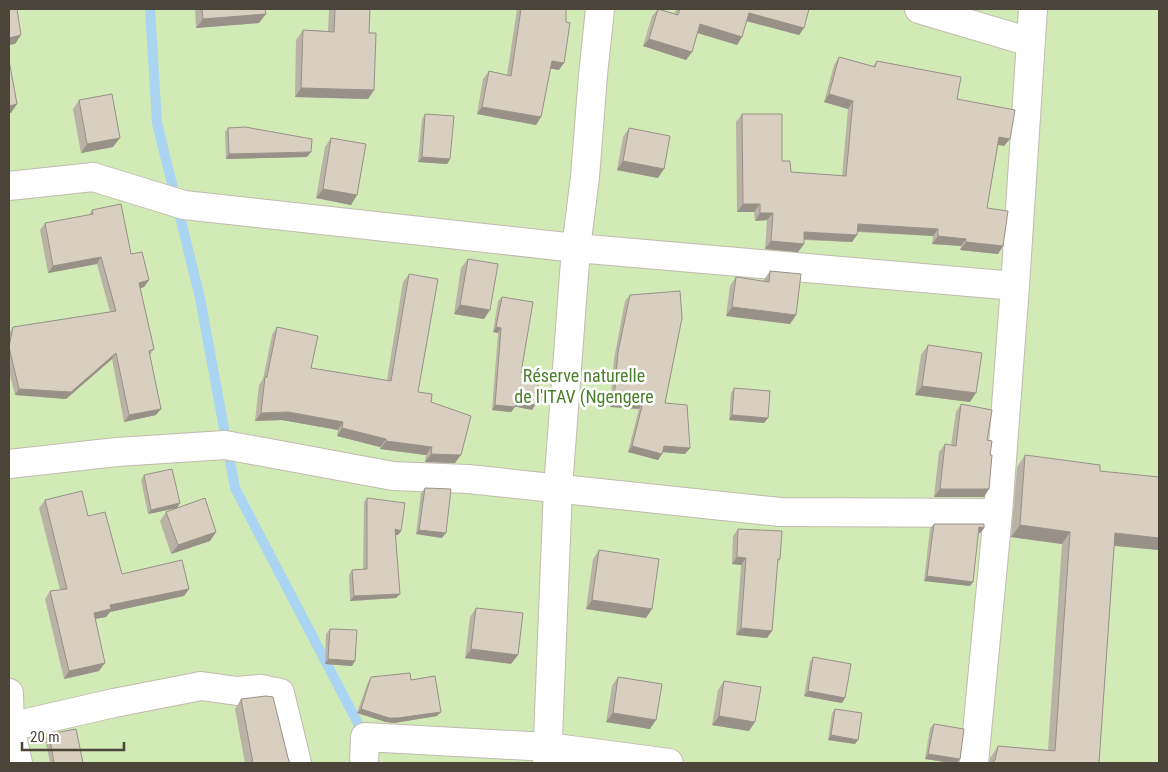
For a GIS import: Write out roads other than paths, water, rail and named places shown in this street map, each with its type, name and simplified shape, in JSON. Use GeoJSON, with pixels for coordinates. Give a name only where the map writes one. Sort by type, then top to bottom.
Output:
{"type":"FeatureCollection","features":[{"type":"Feature","properties":{"kind":"street"},"geometry":{"type":"LineString","coordinates":[[547,755],[558,488],[576,248],[585,178],[600,9]]}},
{"type":"Feature","properties":{"kind":"street"},"geometry":{"type":"LineString","coordinates":[[919,9],[1030,42]]}},
{"type":"Feature","properties":{"kind":"street"},"geometry":{"type":"LineString","coordinates":[[974,763],[998,514],[1033,9]]}},
{"type":"Feature","properties":{"kind":"street"},"geometry":{"type":"LineString","coordinates":[[9,186],[93,177],[184,205],[576,248],[1015,286]]}},
{"type":"Feature","properties":{"kind":"street"},"geometry":{"type":"LineString","coordinates":[[9,464],[117,452],[225,445],[393,476],[468,479],[780,512],[998,514]]}},
{"type":"Feature","properties":{"kind":"street"},"geometry":{"type":"LineString","coordinates":[[10,726],[201,686],[237,691],[261,689],[280,693],[297,763]]}},
{"type":"Feature","properties":{"kind":"street"},"geometry":{"type":"LineString","coordinates":[[9,693],[10,726],[18,763]]}},
{"type":"Feature","properties":{"kind":"street"},"geometry":{"type":"LineString","coordinates":[[364,763],[365,737],[547,755],[670,763]]}},
{"type":"Feature","properties":{"kind":"waterway"},"geometry":{"type":"LineString","coordinates":[[150,9],[157,123],[200,298],[235,488],[364,735]]}},
{"type":"Feature","properties":{"kind":"park label","name":"Réserve naturelle de l'ITAV (Ngengere"},"geometry":{"type":"Point","coordinates":[584,386]}}]}
